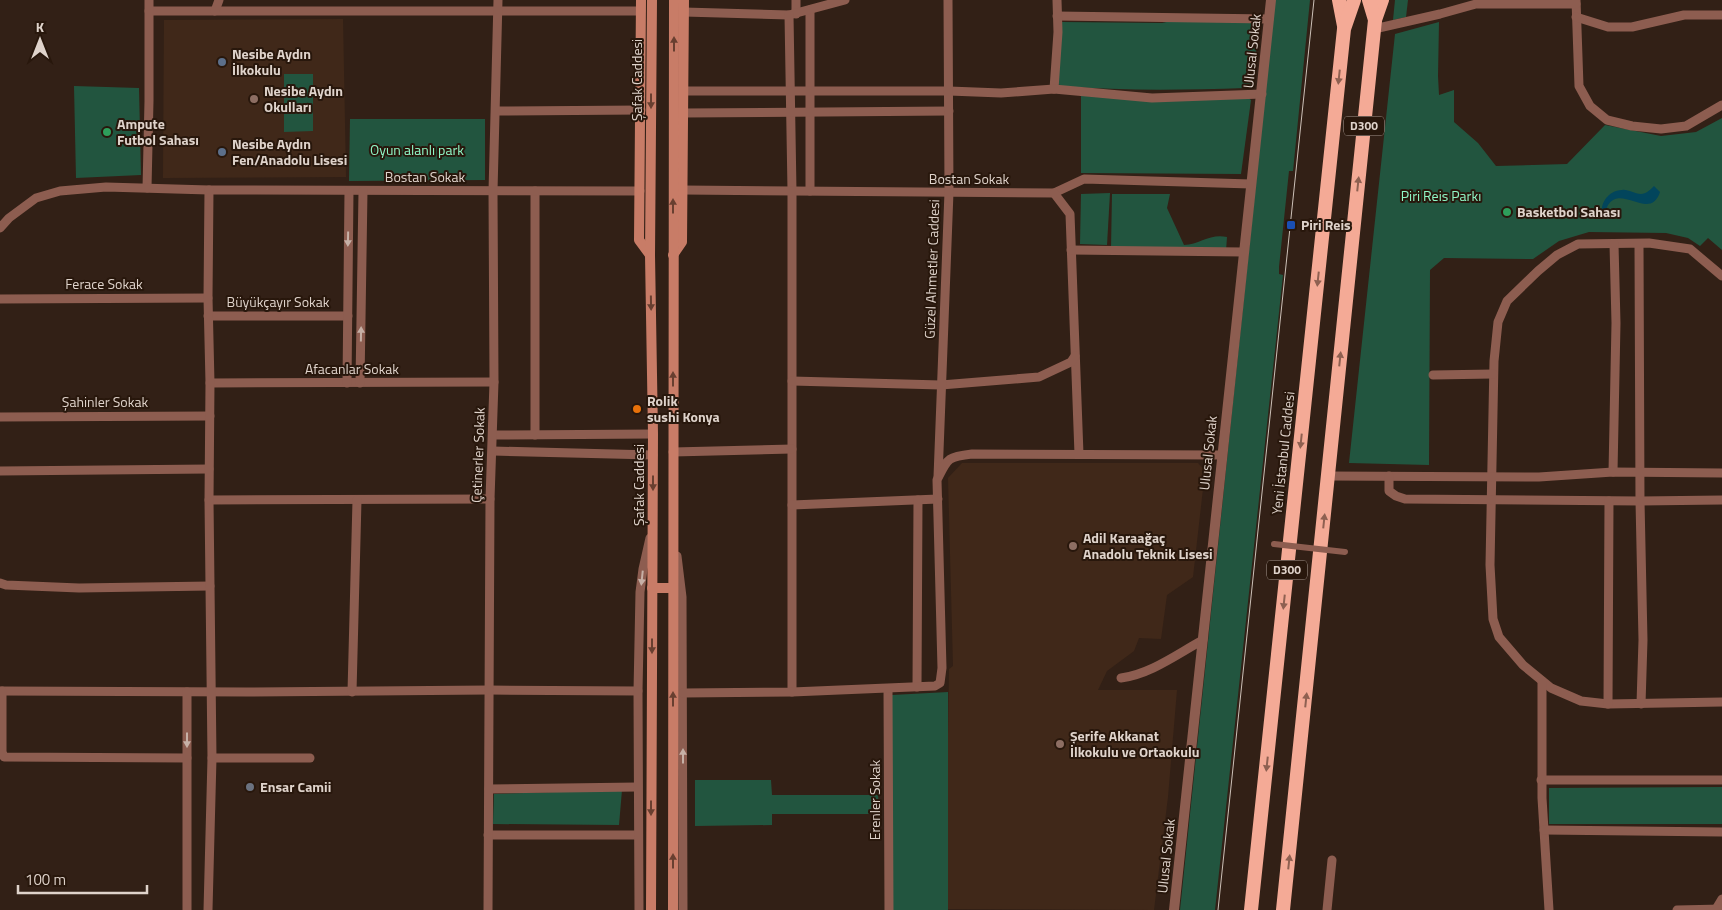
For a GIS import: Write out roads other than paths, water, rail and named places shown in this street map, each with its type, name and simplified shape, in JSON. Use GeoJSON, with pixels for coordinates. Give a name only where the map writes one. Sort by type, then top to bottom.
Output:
{"type":"FeatureCollection","features":[{"type":"Feature","properties":{"kind":"highway","name":"D300"},"geometry":{"type":"LineString","coordinates":[[1340,0],[1344,29]]}},
{"type":"Feature","properties":{"kind":"highway","name":"Yeni İstanbul Caddesi"},"geometry":{"type":"LineString","coordinates":[[1251,910],[1344,29],[1354,0]]}},
{"type":"Feature","properties":{"kind":"highway","name":"D300"},"geometry":{"type":"LineString","coordinates":[[1369,0],[1375,24]]}},
{"type":"Feature","properties":{"kind":"highway","name":"D300"},"geometry":{"type":"LineString","coordinates":[[1283,910],[1375,24],[1382,0]]}},
{"type":"Feature","properties":{"kind":"main road","name":"Şafak Caddesi"},"geometry":{"type":"LineString","coordinates":[[651,910],[653,434],[650,255],[652,0]]}},
{"type":"Feature","properties":{"kind":"main road"},"geometry":{"type":"LineString","coordinates":[[673,910],[674,0]]}},
{"type":"Feature","properties":{"kind":"main road"},"geometry":{"type":"LineString","coordinates":[[673,255],[682,242],[684,0]]}},
{"type":"Feature","properties":{"kind":"main road"},"geometry":{"type":"LineString","coordinates":[[641,5],[639,240],[650,255]]}},
{"type":"Feature","properties":{"kind":"main road"},"geometry":{"type":"LineString","coordinates":[[652,588],[673,588]]}},
{"type":"Feature","properties":{"kind":"street"},"geometry":{"type":"LineString","coordinates":[[148,188],[149,0]]}},
{"type":"Feature","properties":{"kind":"street"},"geometry":{"type":"LineString","coordinates":[[215,11],[219,0]]}},
{"type":"Feature","properties":{"kind":"street","name":"Çetinerler Sokak"},"geometry":{"type":"LineString","coordinates":[[488,910],[490,499],[494,382],[493,191],[498,0]]}},
{"type":"Feature","properties":{"kind":"street"},"geometry":{"type":"LineString","coordinates":[[536,0],[536,11]]}},
{"type":"Feature","properties":{"kind":"street"},"geometry":{"type":"LineString","coordinates":[[792,692],[792,191],[790,92],[793,14],[796,0]]}},
{"type":"Feature","properties":{"kind":"street"},"geometry":{"type":"LineString","coordinates":[[684,12],[793,14],[845,0]]}},
{"type":"Feature","properties":{"kind":"street","name":"Güzel Ahmetler Caddesi"},"geometry":{"type":"LineString","coordinates":[[917,687],[935,686],[940,683],[942,668],[938,480],[949,192],[948,0]]}},
{"type":"Feature","properties":{"kind":"street"},"geometry":{"type":"LineString","coordinates":[[1054,89],[1058,32],[1057,0]]}},
{"type":"Feature","properties":{"kind":"street","name":"Ulusal Sokak"},"geometry":{"type":"LineString","coordinates":[[1174,910],[1271,0]]}},
{"type":"Feature","properties":{"kind":"street"},"geometry":{"type":"LineString","coordinates":[[1375,24],[1440,14],[1476,4],[1576,2],[1579,86],[1590,106],[1607,120],[1632,126],[1661,129],[1686,126],[1722,105]]}},
{"type":"Feature","properties":{"kind":"street"},"geometry":{"type":"LineString","coordinates":[[149,11],[536,11],[641,5]]}},
{"type":"Feature","properties":{"kind":"street"},"geometry":{"type":"LineString","coordinates":[[810,10],[810,191]]}},
{"type":"Feature","properties":{"kind":"street"},"geometry":{"type":"LineString","coordinates":[[1576,17],[1608,27],[1632,27],[1684,15],[1722,15]]}},
{"type":"Feature","properties":{"kind":"street"},"geometry":{"type":"LineString","coordinates":[[1057,16],[1269,18]]}},
{"type":"Feature","properties":{"kind":"street"},"geometry":{"type":"LineString","coordinates":[[684,91],[1001,93],[1054,89],[1152,98],[1262,94]]}},
{"type":"Feature","properties":{"kind":"street"},"geometry":{"type":"LineString","coordinates":[[496,111],[641,110]]}},
{"type":"Feature","properties":{"kind":"street"},"geometry":{"type":"LineString","coordinates":[[684,113],[949,111]]}},
{"type":"Feature","properties":{"kind":"street","name":"Bostan Sokak"},"geometry":{"type":"LineString","coordinates":[[683,190],[1054,193],[1084,179],[1251,184]]}},
{"type":"Feature","properties":{"kind":"street","name":"Bostan Sokak"},"geometry":{"type":"LineString","coordinates":[[0,228],[9,218],[36,198],[60,191],[106,187],[209,190],[640,191]]}},
{"type":"Feature","properties":{"kind":"street"},"geometry":{"type":"LineString","coordinates":[[208,910],[212,758],[208,316],[209,190]]}},
{"type":"Feature","properties":{"kind":"street"},"geometry":{"type":"LineString","coordinates":[[347,383],[349,191]]}},
{"type":"Feature","properties":{"kind":"street"},"geometry":{"type":"LineString","coordinates":[[360,383],[363,191]]}},
{"type":"Feature","properties":{"kind":"street"},"geometry":{"type":"LineString","coordinates":[[535,191],[536,435]]}},
{"type":"Feature","properties":{"kind":"street"},"geometry":{"type":"LineString","coordinates":[[1054,193],[1070,214],[1079,454]]}},
{"type":"Feature","properties":{"kind":"street"},"geometry":{"type":"LineString","coordinates":[[1722,276],[1690,249],[1639,244],[1578,244],[1557,255],[1507,301],[1498,322],[1494,374],[1490,565],[1493,619],[1499,637],[1524,664],[1551,688],[1581,701],[1608,704],[1722,702]]}},
{"type":"Feature","properties":{"kind":"street"},"geometry":{"type":"LineString","coordinates":[[1613,472],[1616,323],[1614,244]]}},
{"type":"Feature","properties":{"kind":"street"},"geometry":{"type":"LineString","coordinates":[[1639,244],[1640,501],[1643,640],[1641,704]]}},
{"type":"Feature","properties":{"kind":"street"},"geometry":{"type":"LineString","coordinates":[[1071,250],[1243,252]]}},
{"type":"Feature","properties":{"kind":"street","name":"Ferace Sokak"},"geometry":{"type":"LineString","coordinates":[[0,299],[208,298]]}},
{"type":"Feature","properties":{"kind":"street","name":"Büyükçayır Sokak"},"geometry":{"type":"LineString","coordinates":[[208,316],[348,316]]}},
{"type":"Feature","properties":{"kind":"street"},"geometry":{"type":"LineString","coordinates":[[792,381],[941,385],[1039,378],[1071,362],[1075,356]]}},
{"type":"Feature","properties":{"kind":"street"},"geometry":{"type":"LineString","coordinates":[[1433,375],[1494,374]]}},
{"type":"Feature","properties":{"kind":"street","name":"Afacanlar Sokak"},"geometry":{"type":"LineString","coordinates":[[210,383],[494,382]]}},
{"type":"Feature","properties":{"kind":"street","name":"Şahinler Sokak"},"geometry":{"type":"LineString","coordinates":[[0,417],[210,416]]}},
{"type":"Feature","properties":{"kind":"street"},"geometry":{"type":"LineString","coordinates":[[493,435],[653,434]]}},
{"type":"Feature","properties":{"kind":"street"},"geometry":{"type":"LineString","coordinates":[[673,452],[792,449]]}},
{"type":"Feature","properties":{"kind":"street"},"geometry":{"type":"LineString","coordinates":[[492,451],[653,455]]}},
{"type":"Feature","properties":{"kind":"street"},"geometry":{"type":"LineString","coordinates":[[938,480],[946,463],[954,456],[972,454],[1221,455]]}},
{"type":"Feature","properties":{"kind":"street"},"geometry":{"type":"LineString","coordinates":[[0,471],[209,469]]}},
{"type":"Feature","properties":{"kind":"street"},"geometry":{"type":"LineString","coordinates":[[1328,476],[1539,478],[1613,472],[1722,473]]}},
{"type":"Feature","properties":{"kind":"street"},"geometry":{"type":"LineString","coordinates":[[1389,476],[1389,491],[1405,499],[1722,500]]}},
{"type":"Feature","properties":{"kind":"street"},"geometry":{"type":"LineString","coordinates":[[209,500],[490,499]]}},
{"type":"Feature","properties":{"kind":"street"},"geometry":{"type":"LineString","coordinates":[[792,505],[938,499]]}},
{"type":"Feature","properties":{"kind":"street"},"geometry":{"type":"LineString","coordinates":[[352,692],[357,500]]}},
{"type":"Feature","properties":{"kind":"street"},"geometry":{"type":"LineString","coordinates":[[683,693],[792,692],[917,687],[918,500]]}},
{"type":"Feature","properties":{"kind":"street"},"geometry":{"type":"LineString","coordinates":[[1608,704],[1609,501]]}},
{"type":"Feature","properties":{"kind":"street"},"geometry":{"type":"LineString","coordinates":[[639,910],[637,787],[640,592],[652,530]]}},
{"type":"Feature","properties":{"kind":"street"},"geometry":{"type":"LineString","coordinates":[[673,533],[682,597],[683,910]]}},
{"type":"Feature","properties":{"kind":"street"},"geometry":{"type":"LineString","coordinates":[[1274,544],[1345,552]]}},
{"type":"Feature","properties":{"kind":"street"},"geometry":{"type":"LineString","coordinates":[[0,583],[6,585],[79,588],[210,586]]}},
{"type":"Feature","properties":{"kind":"street"},"geometry":{"type":"LineString","coordinates":[[1121,678],[1151,669],[1203,640]]}},
{"type":"Feature","properties":{"kind":"street"},"geometry":{"type":"LineString","coordinates":[[1542,680],[1541,780],[1549,910]]}},
{"type":"Feature","properties":{"kind":"street","name":"Erenler Sokak"},"geometry":{"type":"LineString","coordinates":[[888,689],[889,910]]}},
{"type":"Feature","properties":{"kind":"street"},"geometry":{"type":"LineString","coordinates":[[187,758],[4,757],[2,752],[1,691],[638,691]]}},
{"type":"Feature","properties":{"kind":"street"},"geometry":{"type":"LineString","coordinates":[[187,692],[187,910]]}},
{"type":"Feature","properties":{"kind":"street"},"geometry":{"type":"LineString","coordinates":[[212,758],[310,758]]}},
{"type":"Feature","properties":{"kind":"street"},"geometry":{"type":"LineString","coordinates":[[1541,780],[1722,780]]}},
{"type":"Feature","properties":{"kind":"street"},"geometry":{"type":"LineString","coordinates":[[489,788],[637,787]]}},
{"type":"Feature","properties":{"kind":"street"},"geometry":{"type":"LineString","coordinates":[[1544,830],[1722,832]]}},
{"type":"Feature","properties":{"kind":"street"},"geometry":{"type":"LineString","coordinates":[[488,835],[638,834]]}},
{"type":"Feature","properties":{"kind":"street"},"geometry":{"type":"LineString","coordinates":[[1327,910],[1332,860]]}},
{"type":"Feature","properties":{"kind":"street"},"geometry":{"type":"LineString","coordinates":[[1677,910],[1719,909],[1722,899]]}},
{"type":"Feature","properties":{"kind":"water"},"geometry":{"type":"Polygon","coordinates":[[[1654,186],[1660,192],[1655,201],[1648,204],[1615,199],[1608,205],[1604,218],[1602,213],[1603,204],[1612,193],[1624,190],[1643,194],[1654,186]]]}},
{"type":"Feature","properties":{"kind":"tram line"},"geometry":{"type":"LineString","coordinates":[[1218,910],[1314,0]]}},
{"type":"Feature","properties":{"kind":"place","name":"Nesibe Aydın İlkokulu"},"geometry":{"type":"Point","coordinates":[222,62]}},
{"type":"Feature","properties":{"kind":"place","name":"Nesibe Aydın Okulları"},"geometry":{"type":"Point","coordinates":[254,99]}},
{"type":"Feature","properties":{"kind":"place","name":"Ampute Futbol Sahası"},"geometry":{"type":"Point","coordinates":[107,132]}},
{"type":"Feature","properties":{"kind":"place","name":"Nesibe Aydın Fen/Anadolu Lisesi"},"geometry":{"type":"Point","coordinates":[222,152]}},
{"type":"Feature","properties":{"kind":"place","name":"Basketbol Sahası"},"geometry":{"type":"Point","coordinates":[1507,212]}},
{"type":"Feature","properties":{"kind":"place","name":"Piri Reis"},"geometry":{"type":"Point","coordinates":[1291,225]}},
{"type":"Feature","properties":{"kind":"place","name":"Rolik sushi Konya"},"geometry":{"type":"Point","coordinates":[637,409]}},
{"type":"Feature","properties":{"kind":"place","name":"Adil Karaağaç Anadolu Teknik Lisesi"},"geometry":{"type":"Point","coordinates":[1073,546]}},
{"type":"Feature","properties":{"kind":"place","name":"Şerife Akkanat İlkokulu ve Ortaokulu"},"geometry":{"type":"Point","coordinates":[1060,744]}},
{"type":"Feature","properties":{"kind":"place","name":"Ensar Camii"},"geometry":{"type":"Point","coordinates":[250,787]}},
{"type":"Feature","properties":{"kind":"park label","name":"Oyun alanlı park"},"geometry":{"type":"Point","coordinates":[417,150]}},
{"type":"Feature","properties":{"kind":"park label","name":"Piri Reis Parkı"},"geometry":{"type":"Point","coordinates":[1441,196]}}]}
